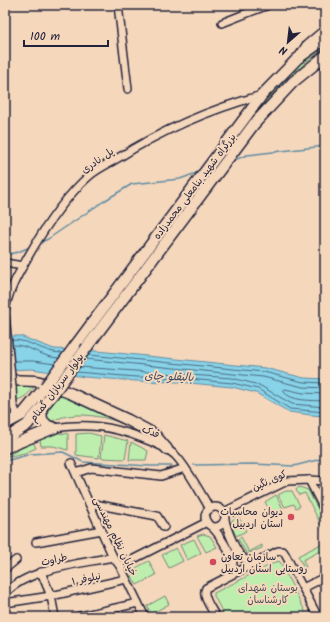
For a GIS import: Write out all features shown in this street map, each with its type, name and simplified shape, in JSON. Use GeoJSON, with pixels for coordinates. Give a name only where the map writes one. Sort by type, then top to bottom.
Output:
{"type":"FeatureCollection","features":[{"type":"Feature","properties":{"kind":"highway","name":"بزرگراه شهید بنامعلی محمدزاده"},"geometry":{"type":"LineString","coordinates":[[76,346],[262,95],[297,59],[325,39]]}},
{"type":"Feature","properties":{"kind":"highway","name":"بزرگراه شهید بنامعلی محمدزاده"},"geometry":{"type":"LineString","coordinates":[[87,347],[254,124],[293,82],[325,56]]}},
{"type":"Feature","properties":{"kind":"highway","name":"بولوار سربازان گمنام"},"geometry":{"type":"LineString","coordinates":[[6,439],[28,425],[41,409],[49,390],[76,346]]}},
{"type":"Feature","properties":{"kind":"highway","name":"بولوار سربازان گمنام"},"geometry":{"type":"LineString","coordinates":[[10,421],[22,415],[49,390],[87,347]]}},
{"type":"Feature","properties":{"kind":"highway"},"geometry":{"type":"LineString","coordinates":[[9,384],[36,381],[72,394],[154,434],[167,449]]}},
{"type":"Feature","properties":{"kind":"highway"},"geometry":{"type":"LineString","coordinates":[[41,409],[42,420],[48,426],[54,428]]}},
{"type":"Feature","properties":{"kind":"highway"},"geometry":{"type":"LineString","coordinates":[[5,448],[54,428]]}},
{"type":"Feature","properties":{"kind":"street"},"geometry":{"type":"LineString","coordinates":[[118,5],[128,89]]}},
{"type":"Feature","properties":{"kind":"street"},"geometry":{"type":"LineString","coordinates":[[222,22],[268,5]]}},
{"type":"Feature","properties":{"kind":"street"},"geometry":{"type":"LineString","coordinates":[[297,59],[306,45],[325,29]]}},
{"type":"Feature","properties":{"kind":"street","name":"پل نادری"},"geometry":{"type":"LineString","coordinates":[[10,421],[13,405],[9,384],[5,312],[6,300],[36,243],[58,210],[90,175],[137,146],[208,112],[262,95]]}},
{"type":"Feature","properties":{"kind":"street"},"geometry":{"type":"LineString","coordinates":[[5,263],[23,266]]}},
{"type":"Feature","properties":{"kind":"street","name":"فدک"},"geometry":{"type":"LineString","coordinates":[[54,428],[72,425],[113,428],[167,449],[178,458],[210,509]]}},
{"type":"Feature","properties":{"kind":"street","name":"خیابان نظام مهندسی"},"geometry":{"type":"LineString","coordinates":[[71,463],[113,557],[120,566],[145,617]]}},
{"type":"Feature","properties":{"kind":"street"},"geometry":{"type":"LineString","coordinates":[[76,473],[91,468],[161,476],[185,468]]}},
{"type":"Feature","properties":{"kind":"street"},"geometry":{"type":"LineString","coordinates":[[309,480],[325,511]]}},
{"type":"Feature","properties":{"kind":"street","name":"کوی نگین"},"geometry":{"type":"LineString","coordinates":[[224,516],[287,481],[325,481]]}},
{"type":"Feature","properties":{"kind":"street"},"geometry":{"type":"LineString","coordinates":[[90,503],[158,516],[164,527]]}},
{"type":"Feature","properties":{"kind":"street"},"geometry":{"type":"LineString","coordinates":[[225,578],[232,571],[233,565],[231,558],[217,532],[210,524],[206,514],[210,509],[218,508],[224,516],[226,528],[240,554],[247,561],[253,562],[259,560]]}},
{"type":"Feature","properties":{"kind":"street"},"geometry":{"type":"LineString","coordinates":[[120,566],[210,524],[221,526],[224,516]]}},
{"type":"Feature","properties":{"kind":"street","name":"طراوت"},"geometry":{"type":"LineString","coordinates":[[36,542],[102,530]]}},
{"type":"Feature","properties":{"kind":"street"},"geometry":{"type":"LineString","coordinates":[[216,617],[205,596],[204,592],[208,587],[276,551],[282,551],[286,554],[318,617]]}},
{"type":"Feature","properties":{"kind":"street"},"geometry":{"type":"LineString","coordinates":[[231,558],[234,561],[238,561],[240,559],[240,554]]}},
{"type":"Feature","properties":{"kind":"street","name":"طراوت"},"geometry":{"type":"LineString","coordinates":[[5,593],[13,585],[41,572],[113,557]]}},
{"type":"Feature","properties":{"kind":"street"},"geometry":{"type":"LineString","coordinates":[[5,569],[16,560]]}},
{"type":"Feature","properties":{"kind":"street"},"geometry":{"type":"LineString","coordinates":[[41,572],[51,596],[56,617]]}},
{"type":"Feature","properties":{"kind":"street"},"geometry":{"type":"LineString","coordinates":[[303,588],[325,577]]}},
{"type":"Feature","properties":{"kind":"street","name":"نیلوفر ۱"},"geometry":{"type":"LineString","coordinates":[[51,596],[126,579]]}},
{"type":"Feature","properties":{"kind":"street"},"geometry":{"type":"LineString","coordinates":[[5,602],[51,596]]}},
{"type":"Feature","properties":{"kind":"street"},"geometry":{"type":"LineString","coordinates":[[76,617],[138,603]]}},
{"type":"Feature","properties":{"kind":"green space"},"geometry":{"type":"Polygon","coordinates":[[[325,43],[325,47],[282,84],[233,141],[26,417],[19,423],[262,101],[304,59],[325,43]]]}},
{"type":"Feature","properties":{"kind":"green space"},"geometry":{"type":"Polygon","coordinates":[[[15,384],[36,385],[25,396],[17,400],[15,384]]]}},
{"type":"Feature","properties":{"kind":"green space"},"geometry":{"type":"Polygon","coordinates":[[[61,392],[132,427],[113,420],[82,415],[62,417],[52,421],[47,418],[47,413],[61,392]]]}},
{"type":"Feature","properties":{"kind":"green space"},"geometry":{"type":"Polygon","coordinates":[[[58,433],[68,434],[68,450],[53,446],[41,446],[40,439],[58,433]]]}},
{"type":"Feature","properties":{"kind":"green space"},"geometry":{"type":"Polygon","coordinates":[[[89,433],[101,436],[99,458],[76,455],[76,434],[89,433]]]}},
{"type":"Feature","properties":{"kind":"green space"},"geometry":{"type":"Polygon","coordinates":[[[104,435],[128,441],[125,459],[101,458],[104,435]]]}},
{"type":"Feature","properties":{"kind":"green space"},"geometry":{"type":"Polygon","coordinates":[[[33,442],[36,448],[25,453],[5,457],[33,442]]]}},
{"type":"Feature","properties":{"kind":"green space"},"geometry":{"type":"Polygon","coordinates":[[[131,442],[148,451],[146,460],[129,460],[131,442]]]}},
{"type":"Feature","properties":{"kind":"green space"},"geometry":{"type":"Polygon","coordinates":[[[299,487],[308,490],[325,523],[325,533],[305,493],[299,495],[296,490],[299,487]]]}},
{"type":"Feature","properties":{"kind":"green space"},"geometry":{"type":"Polygon","coordinates":[[[286,491],[292,491],[300,506],[296,508],[294,504],[285,507],[278,495],[286,491]]]}},
{"type":"Feature","properties":{"kind":"green space"},"geometry":{"type":"Polygon","coordinates":[[[276,495],[283,509],[278,512],[279,515],[274,517],[265,502],[276,495]]]}},
{"type":"Feature","properties":{"kind":"green space"},"geometry":{"type":"Polygon","coordinates":[[[238,516],[246,531],[236,536],[231,525],[233,519],[238,516]]]}},
{"type":"Feature","properties":{"kind":"green space"},"geometry":{"type":"Polygon","coordinates":[[[203,534],[210,536],[217,547],[206,552],[197,536],[203,534]]]}},
{"type":"Feature","properties":{"kind":"green space"},"geometry":{"type":"Polygon","coordinates":[[[241,537],[249,552],[262,545],[262,548],[247,554],[238,539],[241,537]]]}},
{"type":"Feature","properties":{"kind":"green space"},"geometry":{"type":"Polygon","coordinates":[[[194,539],[201,553],[187,560],[180,545],[194,539]]]}},
{"type":"Feature","properties":{"kind":"green space"},"geometry":{"type":"Polygon","coordinates":[[[325,542],[325,559],[320,551],[303,560],[306,567],[304,568],[298,556],[325,542]]]}},
{"type":"Feature","properties":{"kind":"green space"},"geometry":{"type":"Polygon","coordinates":[[[176,548],[183,561],[169,568],[162,555],[176,548]]]}},
{"type":"Feature","properties":{"kind":"green space"},"geometry":{"type":"Polygon","coordinates":[[[149,561],[156,575],[137,585],[132,577],[132,573],[141,565],[149,561]]]}},
{"type":"Feature","properties":{"kind":"green space","name":"بوستان شهدای کارشناسان"},"geometry":{"type":"Polygon","coordinates":[[[278,561],[280,562],[308,617],[225,617],[214,596],[214,593],[278,561]]]}},
{"type":"Feature","properties":{"kind":"green space"},"geometry":{"type":"Polygon","coordinates":[[[165,596],[169,604],[151,614],[147,606],[165,596]]]}},
{"type":"Feature","properties":{"kind":"water","name":"بالیقلو چای"},"geometry":{"type":"Polygon","coordinates":[[[5,336],[20,336],[54,349],[97,351],[265,368],[304,378],[325,379],[325,416],[289,412],[256,393],[232,387],[179,382],[136,381],[85,377],[32,369],[5,370],[5,336]]]}},
{"type":"Feature","properties":{"kind":"waterway"},"geometry":{"type":"LineString","coordinates":[[232,161],[247,155],[325,146]]}},
{"type":"Feature","properties":{"kind":"waterway"},"geometry":{"type":"LineString","coordinates":[[39,243],[48,239],[132,184],[180,179],[199,172]]}},
{"type":"Feature","properties":{"kind":"waterway"},"geometry":{"type":"LineString","coordinates":[[5,255],[30,247]]}},
{"type":"Feature","properties":{"kind":"waterway"},"geometry":{"type":"LineString","coordinates":[[5,461],[31,454],[63,452],[83,462],[172,466]]}},
{"type":"Feature","properties":{"kind":"waterway"},"geometry":{"type":"LineString","coordinates":[[194,465],[253,464],[294,466],[325,458]]}},
{"type":"Feature","properties":{"kind":"place","name":"دیوان محاسبات استان اردبیل"},"geometry":{"type":"Point","coordinates":[291,517]}},
{"type":"Feature","properties":{"kind":"place","name":"سازمان تعاون روستایی استان اردبیل"},"geometry":{"type":"Point","coordinates":[213,562]}}]}
